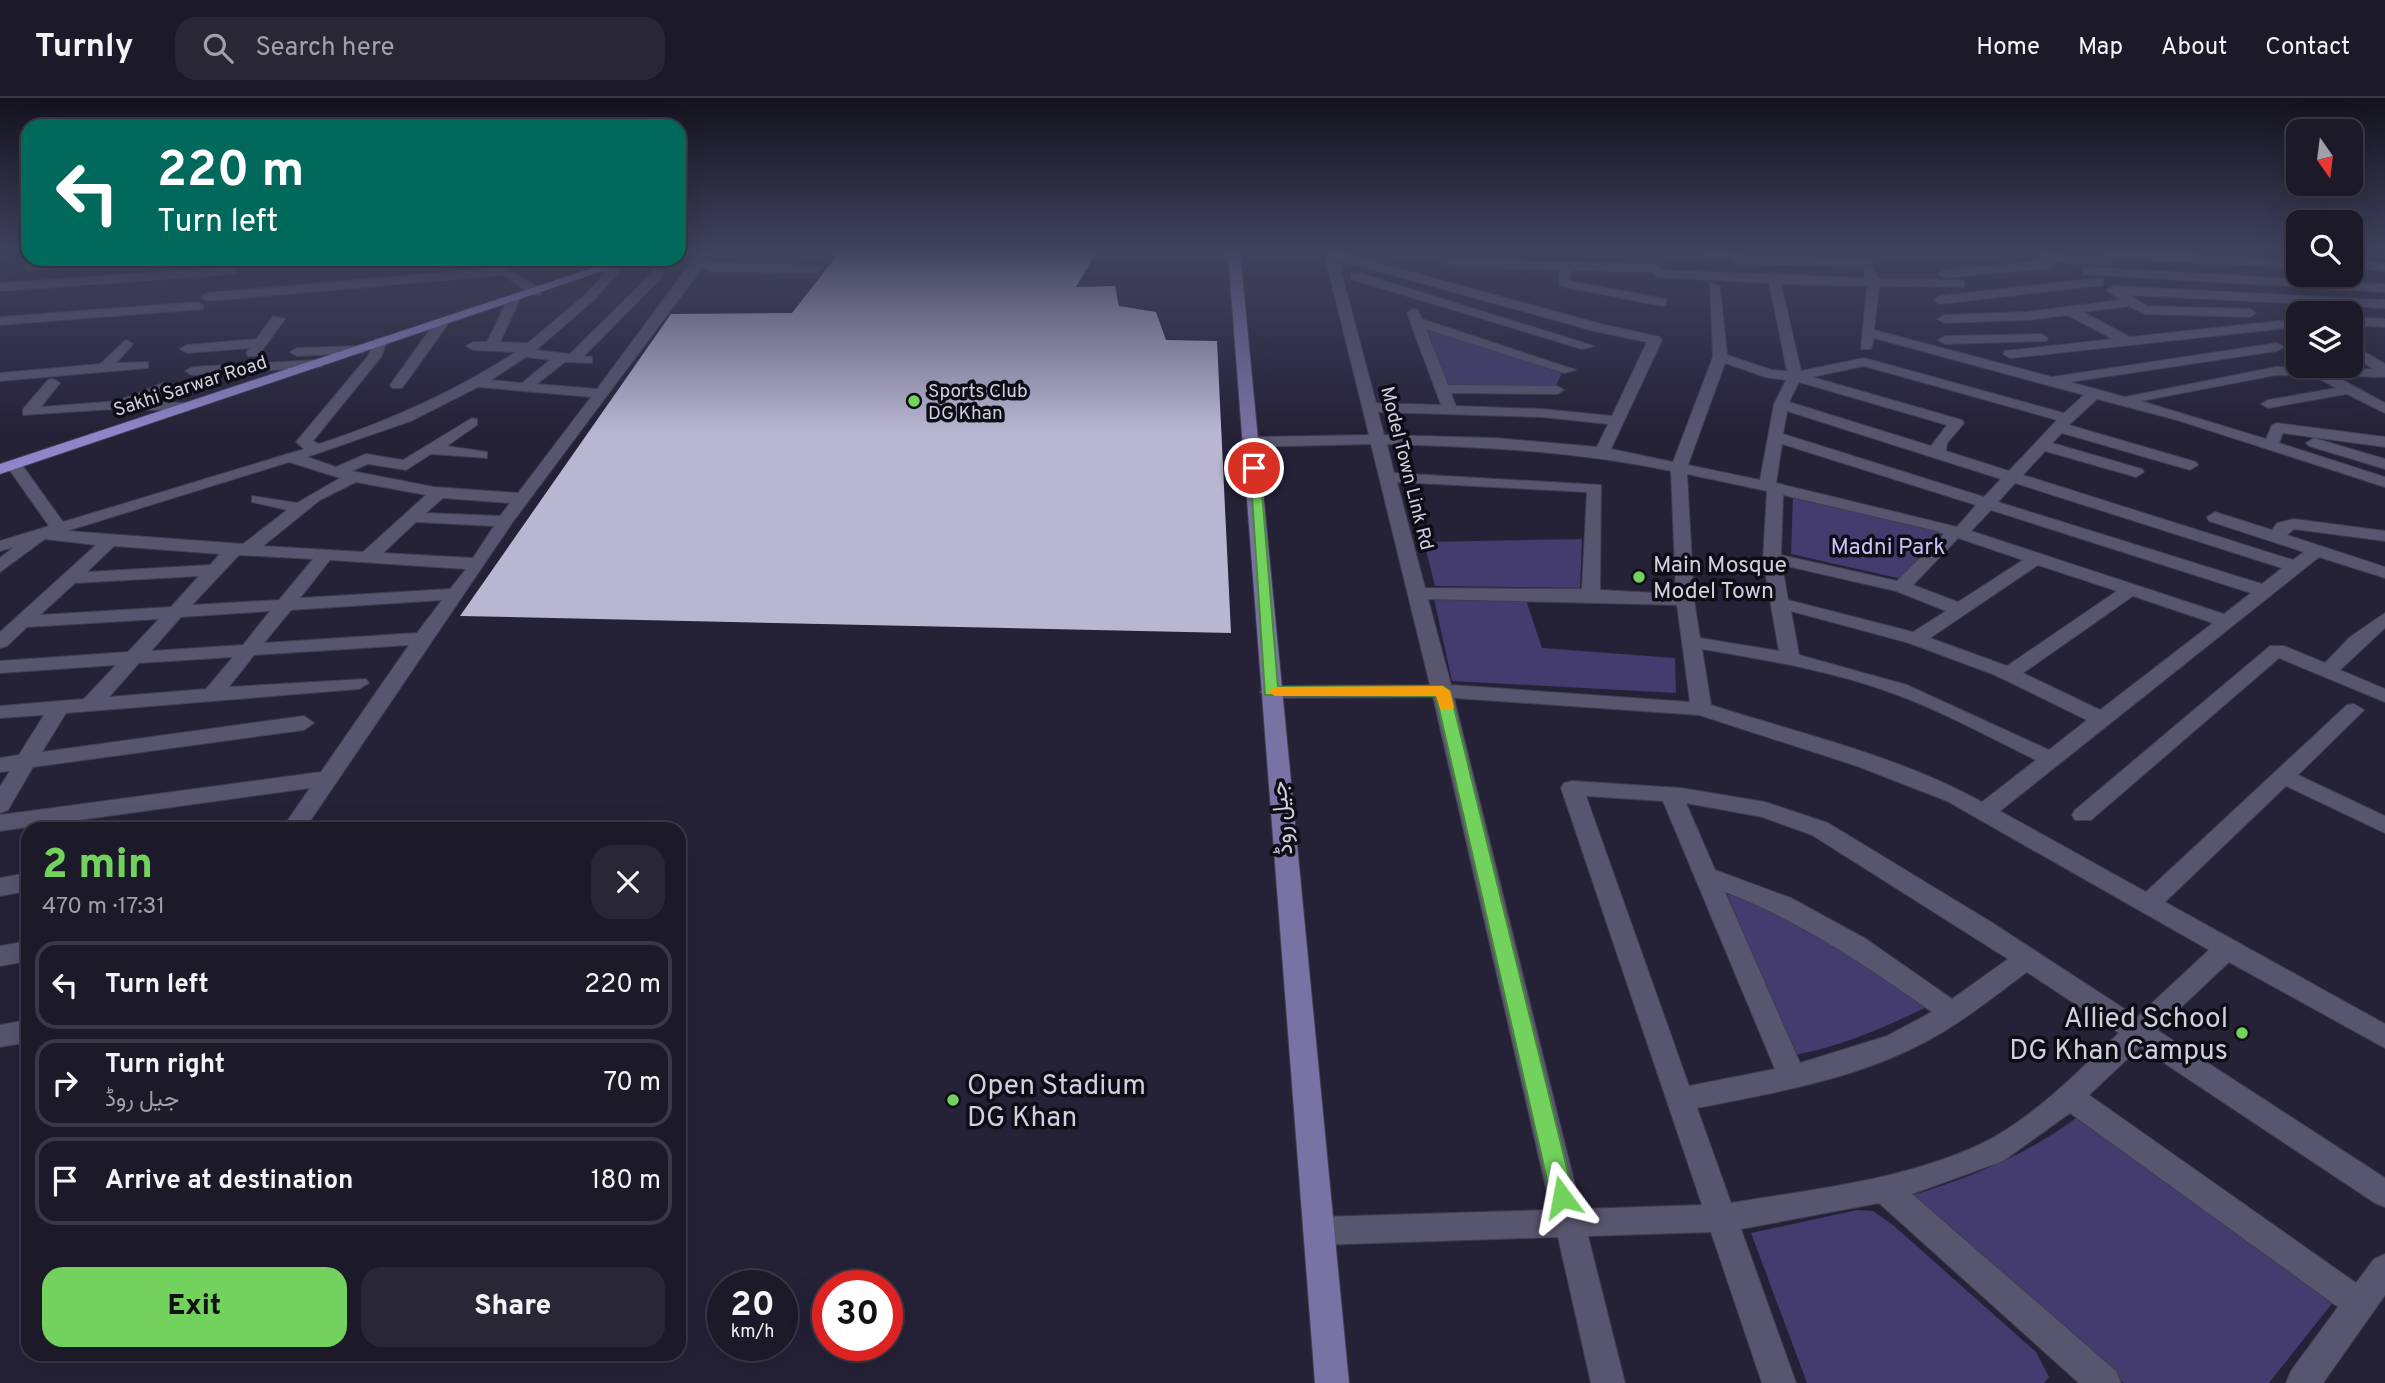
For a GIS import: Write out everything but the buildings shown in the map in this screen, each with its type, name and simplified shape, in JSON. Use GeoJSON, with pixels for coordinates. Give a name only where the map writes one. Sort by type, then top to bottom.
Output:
{"type":"FeatureCollection","features":[{"type":"Feature","properties":{"kind":"highway","name":"Sakhi Sarwar Road"},"geometry":{"type":"LineString","coordinates":[[7,467],[473,313]]}},
{"type":"Feature","properties":{"kind":"main road","name":"جیل روڈ"},"geometry":{"type":"LineString","coordinates":[[1240,313],[1270,692],[1332,1383]]}},
{"type":"Feature","properties":{"kind":"street"},"geometry":{"type":"LineString","coordinates":[[0,321],[85,313]]}},
{"type":"Feature","properties":{"kind":"street"},"geometry":{"type":"LineString","coordinates":[[187,319],[192,313]]}},
{"type":"Feature","properties":{"kind":"street"},"geometry":{"type":"LineString","coordinates":[[492,346],[507,313]]}},
{"type":"Feature","properties":{"kind":"street"},"geometry":{"type":"LineString","coordinates":[[0,546],[321,449],[410,416],[503,369],[553,332],[573,313]]}},
{"type":"Feature","properties":{"kind":"street"},"geometry":{"type":"LineString","coordinates":[[524,388],[568,357],[618,313]]}},
{"type":"Feature","properties":{"kind":"street"},"geometry":{"type":"LineString","coordinates":[[297,822],[423,638],[478,564],[505,521],[661,313]]}},
{"type":"Feature","properties":{"kind":"street","name":"Model Town Link Rd"},"geometry":{"type":"LineString","coordinates":[[1346,313],[1443,691],[1608,1383]]}},
{"type":"Feature","properties":{"kind":"street"},"geometry":{"type":"LineString","coordinates":[[1414,313],[1450,409]]}},
{"type":"Feature","properties":{"kind":"street"},"geometry":{"type":"LineString","coordinates":[[1478,313],[1587,346]]}},
{"type":"Feature","properties":{"kind":"street"},"geometry":{"type":"LineString","coordinates":[[1573,313],[1599,328],[1658,321]]}},
{"type":"Feature","properties":{"kind":"street"},"geometry":{"type":"LineString","coordinates":[[1638,313],[1658,321]]}},
{"type":"Feature","properties":{"kind":"street"},"geometry":{"type":"LineString","coordinates":[[1602,452],[1618,421],[1658,321],[1658,313]]}},
{"type":"Feature","properties":{"kind":"street"},"geometry":{"type":"LineString","coordinates":[[1701,709],[1685,600],[1679,467],[1720,357],[1716,313]]}},
{"type":"Feature","properties":{"kind":"street"},"geometry":{"type":"LineString","coordinates":[[1781,313],[1795,376],[1781,404],[1771,487],[1772,558],[1790,658]]}},
{"type":"Feature","properties":{"kind":"street"},"geometry":{"type":"LineString","coordinates":[[1864,362],[1868,313]]}},
{"type":"Feature","properties":{"kind":"street"},"geometry":{"type":"LineString","coordinates":[[1943,313],[1947,334],[1943,346]]}},
{"type":"Feature","properties":{"kind":"street"},"geometry":{"type":"LineString","coordinates":[[1996,313],[2002,318]]}},
{"type":"Feature","properties":{"kind":"street"},"geometry":{"type":"LineString","coordinates":[[1944,319],[2002,318],[2046,313]]}},
{"type":"Feature","properties":{"kind":"street"},"geometry":{"type":"LineString","coordinates":[[2068,313],[2105,329],[2213,386]]}},
{"type":"Feature","properties":{"kind":"street"},"geometry":{"type":"LineString","coordinates":[[2235,313],[2286,315]]}},
{"type":"Feature","properties":{"kind":"street"},"geometry":{"type":"LineString","coordinates":[[278,319],[253,353],[358,350]]}},
{"type":"Feature","properties":{"kind":"street"},"geometry":{"type":"LineString","coordinates":[[1417,322],[1569,370]]}},
{"type":"Feature","properties":{"kind":"street"},"geometry":{"type":"LineString","coordinates":[[2363,322],[2385,323]]}},
{"type":"Feature","properties":{"kind":"street"},"geometry":{"type":"LineString","coordinates":[[0,334],[129,324]]}},
{"type":"Feature","properties":{"kind":"street"},"geometry":{"type":"LineString","coordinates":[[397,385],[441,324]]}},
{"type":"Feature","properties":{"kind":"street"},"geometry":{"type":"LineString","coordinates":[[2032,376],[2010,354],[2056,351],[2238,326],[2286,324]]}},
{"type":"Feature","properties":{"kind":"street"},"geometry":{"type":"LineString","coordinates":[[2238,326],[2286,353]]}},
{"type":"Feature","properties":{"kind":"street"},"geometry":{"type":"LineString","coordinates":[[1542,413],[1599,328]]}},
{"type":"Feature","properties":{"kind":"street"},"geometry":{"type":"LineString","coordinates":[[1943,346],[2044,338],[2105,329]]}},
{"type":"Feature","properties":{"kind":"street"},"geometry":{"type":"LineString","coordinates":[[203,331],[187,349],[260,343]]}},
{"type":"Feature","properties":{"kind":"street"},"geometry":{"type":"LineString","coordinates":[[1867,332],[1943,346],[2032,376],[2123,401],[2385,464]]}},
{"type":"Feature","properties":{"kind":"street"},"geometry":{"type":"LineString","coordinates":[[380,342],[374,357],[304,442],[358,469],[438,494],[523,498]]}},
{"type":"Feature","properties":{"kind":"street"},"geometry":{"type":"LineString","coordinates":[[104,368],[126,344]]}},
{"type":"Feature","properties":{"kind":"street"},"geometry":{"type":"LineString","coordinates":[[473,346],[529,350],[589,360],[558,391]]}},
{"type":"Feature","properties":{"kind":"street"},"geometry":{"type":"LineString","coordinates":[[2050,381],[2277,347]]}},
{"type":"Feature","properties":{"kind":"street"},"geometry":{"type":"LineString","coordinates":[[2363,355],[2385,371]]}},
{"type":"Feature","properties":{"kind":"street"},"geometry":{"type":"LineString","coordinates":[[1720,357],[1770,374],[1795,376],[1957,423],[1940,442],[1938,453]]}},
{"type":"Feature","properties":{"kind":"street"},"geometry":{"type":"LineString","coordinates":[[1795,376],[1864,362],[2190,465]]}},
{"type":"Feature","properties":{"kind":"street"},"geometry":{"type":"LineString","coordinates":[[192,371],[317,364]]}},
{"type":"Feature","properties":{"kind":"street"},"geometry":{"type":"LineString","coordinates":[[0,377],[143,365]]}},
{"type":"Feature","properties":{"kind":"street"},"geometry":{"type":"LineString","coordinates":[[2363,370],[2385,371]]}},
{"type":"Feature","properties":{"kind":"street"},"geometry":{"type":"LineString","coordinates":[[2123,401],[2213,386],[2263,373],[2286,371]]}},
{"type":"Feature","properties":{"kind":"street"},"geometry":{"type":"LineString","coordinates":[[2327,378],[2385,409]]}},
{"type":"Feature","properties":{"kind":"street"},"geometry":{"type":"LineString","coordinates":[[52,383],[28,412],[114,405],[188,407]]}},
{"type":"Feature","properties":{"kind":"street"},"geometry":{"type":"LineString","coordinates":[[477,383],[600,394]]}},
{"type":"Feature","properties":{"kind":"street"},"geometry":{"type":"LineString","coordinates":[[114,405],[163,387]]}},
{"type":"Feature","properties":{"kind":"street"},"geometry":{"type":"LineString","coordinates":[[1442,389],[1557,390]]}},
{"type":"Feature","properties":{"kind":"street"},"geometry":{"type":"LineString","coordinates":[[2268,404],[2348,390]]}},
{"type":"Feature","properties":{"kind":"street"},"geometry":{"type":"LineString","coordinates":[[1901,587],[1988,504],[2063,423],[2095,393]]}},
{"type":"Feature","properties":{"kind":"street"},"geometry":{"type":"LineString","coordinates":[[2369,401],[2385,401]]}},
{"type":"Feature","properties":{"kind":"street"},"geometry":{"type":"LineString","coordinates":[[1781,404],[2296,567]]}},
{"type":"Feature","properties":{"kind":"street"},"geometry":{"type":"LineString","coordinates":[[1372,407],[1542,413],[1618,421]]}},
{"type":"Feature","properties":{"kind":"street"},"geometry":{"type":"LineString","coordinates":[[91,704],[215,570],[243,548],[358,469],[366,459],[406,465],[472,422]]}},
{"type":"Feature","properties":{"kind":"street"},"geometry":{"type":"LineString","coordinates":[[2273,439],[2277,428],[2385,442]]}},
{"type":"Feature","properties":{"kind":"street"},"geometry":{"type":"LineString","coordinates":[[1777,437],[2264,591]]}},
{"type":"Feature","properties":{"kind":"street"},"geometry":{"type":"LineString","coordinates":[[1252,442],[1379,439],[1495,443],[1602,452],[1771,487],[1958,533],[2229,622]]}},
{"type":"Feature","properties":{"kind":"street"},"geometry":{"type":"LineString","coordinates":[[2273,439],[2385,482]]}},
{"type":"Feature","properties":{"kind":"street"},"geometry":{"type":"LineString","coordinates":[[2042,445],[2136,472]]}},
{"type":"Feature","properties":{"kind":"street"},"geometry":{"type":"LineString","coordinates":[[433,449],[481,455]]}},
{"type":"Feature","properties":{"kind":"street"},"geometry":{"type":"LineString","coordinates":[[290,457],[337,472],[358,469]]}},
{"type":"Feature","properties":{"kind":"street"},"geometry":{"type":"LineString","coordinates":[[7,467],[59,528]]}},
{"type":"Feature","properties":{"kind":"street"},"geometry":{"type":"LineString","coordinates":[[1388,477],[1595,488],[1591,594]]}},
{"type":"Feature","properties":{"kind":"street"},"geometry":{"type":"LineString","coordinates":[[369,556],[438,494]]}},
{"type":"Feature","properties":{"kind":"street"},"geometry":{"type":"LineString","coordinates":[[258,499],[299,508]]}},
{"type":"Feature","properties":{"kind":"street"},"geometry":{"type":"LineString","coordinates":[[414,516],[505,521]]}},
{"type":"Feature","properties":{"kind":"street"},"geometry":{"type":"LineString","coordinates":[[2215,517],[2385,573]]}},
{"type":"Feature","properties":{"kind":"street"},"geometry":{"type":"LineString","coordinates":[[2277,537],[2283,527],[2294,524],[2385,536]]}},
{"type":"Feature","properties":{"kind":"street"},"geometry":{"type":"LineString","coordinates":[[0,567],[41,534],[110,541],[369,556],[421,563],[478,564]]}},
{"type":"Feature","properties":{"kind":"street"},"geometry":{"type":"LineString","coordinates":[[0,642],[110,541]]}},
{"type":"Feature","properties":{"kind":"street"},"geometry":{"type":"LineString","coordinates":[[1984,812],[2229,622],[2317,550]]}},
{"type":"Feature","properties":{"kind":"street"},"geometry":{"type":"LineString","coordinates":[[213,694],[327,554]]}},
{"type":"Feature","properties":{"kind":"street"},"geometry":{"type":"LineString","coordinates":[[1772,558],[1901,587],[1961,610]]}},
{"type":"Feature","properties":{"kind":"street"},"geometry":{"type":"LineString","coordinates":[[1916,639],[2037,558]]}},
{"type":"Feature","properties":{"kind":"street"},"geometry":{"type":"LineString","coordinates":[[69,578],[215,570]]}},
{"type":"Feature","properties":{"kind":"street"},"geometry":{"type":"LineString","coordinates":[[2010,674],[2132,589]]}},
{"type":"Feature","properties":{"kind":"street"},"geometry":{"type":"LineString","coordinates":[[1418,593],[1591,594],[1685,600]]}},
{"type":"Feature","properties":{"kind":"street"},"geometry":{"type":"LineString","coordinates":[[21,622],[455,594]]}},
{"type":"Feature","properties":{"kind":"street"},"geometry":{"type":"LineString","coordinates":[[1780,603],[1916,639],[2010,674],[2102,719]]}},
{"type":"Feature","properties":{"kind":"street"},"geometry":{"type":"LineString","coordinates":[[2327,671],[2357,641],[2385,620]]}},
{"type":"Feature","properties":{"kind":"street"},"geometry":{"type":"LineString","coordinates":[[0,667],[423,638]]}},
{"type":"Feature","properties":{"kind":"street"},"geometry":{"type":"LineString","coordinates":[[1691,642],[1790,658],[1901,689],[1952,710],[2051,759]]}},
{"type":"Feature","properties":{"kind":"street"},"geometry":{"type":"LineString","coordinates":[[2083,815],[2277,650],[2385,696]]}},
{"type":"Feature","properties":{"kind":"street"},"geometry":{"type":"LineString","coordinates":[[0,712],[359,683]]}},
{"type":"Feature","properties":{"kind":"street"},"geometry":{"type":"LineString","coordinates":[[1270,692],[1443,691],[1701,709],[1865,761],[1955,796],[2229,947],[2385,1037]]}},
{"type":"Feature","properties":{"kind":"street"},"geometry":{"type":"LineString","coordinates":[[0,805],[59,707]]}},
{"type":"Feature","properties":{"kind":"street"},"geometry":{"type":"LineString","coordinates":[[2149,903],[2354,710]]}},
{"type":"Feature","properties":{"kind":"street"},"geometry":{"type":"LineString","coordinates":[[0,765],[304,723]]}},
{"type":"Feature","properties":{"kind":"street"},"geometry":{"type":"LineString","coordinates":[[2283,776],[2385,825]]}},
{"type":"Feature","properties":{"kind":"street"},"geometry":{"type":"LineString","coordinates":[[0,822],[327,778]]}},
{"type":"Feature","properties":{"kind":"street"},"geometry":{"type":"LineString","coordinates":[[1779,1383],[1724,1218],[1572,788],[1671,795],[1765,810],[1820,829],[2026,959],[2385,1194]]}},
{"type":"Feature","properties":{"kind":"street"},"geometry":{"type":"LineString","coordinates":[[1671,795],[1792,1076]]}},
{"type":"Feature","properties":{"kind":"street"},"geometry":{"type":"LineString","coordinates":[[1707,876],[1782,904],[1857,946],[1951,1012]]}},
{"type":"Feature","properties":{"kind":"street"},"geometry":{"type":"LineString","coordinates":[[0,887],[21,884]]}},
{"type":"Feature","properties":{"kind":"street"},"geometry":{"type":"LineString","coordinates":[[1318,1231],[1724,1218],[1885,1189],[1993,1152],[2048,1116],[2229,947]]}},
{"type":"Feature","properties":{"kind":"street"},"geometry":{"type":"LineString","coordinates":[[0,956],[21,952]]}},
{"type":"Feature","properties":{"kind":"street"},"geometry":{"type":"LineString","coordinates":[[1682,1099],[1792,1076],[1896,1044],[1951,1012],[2026,959]]}},
{"type":"Feature","properties":{"kind":"street"},"geometry":{"type":"LineString","coordinates":[[0,1036],[21,1032]]}},
{"type":"Feature","properties":{"kind":"street"},"geometry":{"type":"LineString","coordinates":[[2069,1097],[2360,1304]]}},
{"type":"Feature","properties":{"kind":"street"},"geometry":{"type":"LineString","coordinates":[[1885,1189],[2093,1380]]}},
{"type":"Feature","properties":{"kind":"street"},"geometry":{"type":"LineString","coordinates":[[2303,1383],[2385,1269]]}},
{"type":"Feature","properties":{"kind":"green space"},"geometry":{"type":"Polygon","coordinates":[[[1427,328],[1562,372],[1555,388],[1447,385],[1427,328]]]}},
{"type":"Feature","properties":{"kind":"green space","name":"Madni Park"},"geometry":{"type":"Polygon","coordinates":[[[1793,496],[1944,531],[1902,579],[1791,554],[1793,496]]]}},
{"type":"Feature","properties":{"kind":"green space"},"geometry":{"type":"Polygon","coordinates":[[[1582,539],[1580,588],[1435,586],[1424,542],[1582,539]]]}},
{"type":"Feature","properties":{"kind":"green space"},"geometry":{"type":"Polygon","coordinates":[[[1434,599],[1526,600],[1542,648],[1675,658],[1676,693],[1452,681],[1434,599]]]}},
{"type":"Feature","properties":{"kind":"green space"},"geometry":{"type":"Polygon","coordinates":[[[1727,894],[1779,911],[1929,1006],[1847,1041],[1795,1055],[1727,894]]]}},
{"type":"Feature","properties":{"kind":"green space"},"geometry":{"type":"Polygon","coordinates":[[[2079,1116],[2334,1301],[2269,1383],[2124,1383],[1910,1196],[1998,1163],[2039,1142],[2079,1116]]]}},
{"type":"Feature","properties":{"kind":"green space"},"geometry":{"type":"Polygon","coordinates":[[[1857,1210],[1873,1211],[1893,1225],[2036,1352],[2049,1377],[2044,1383],[1807,1383],[1751,1233],[1857,1210]]]}},
{"type":"Feature","properties":{"kind":"slow traffic"},"geometry":{"type":"LineString","coordinates":[[1275,692],[1443,691],[1446,707]]}},
{"type":"Feature","properties":{"kind":"place","name":"Sports Club DG Khan"},"geometry":{"type":"Point","coordinates":[914,401]}},
{"type":"Feature","properties":{"kind":"place","name":"Main Mosque Model Town"},"geometry":{"type":"Point","coordinates":[1639,577]}},
{"type":"Feature","properties":{"kind":"place","name":"Allied School DG Khan Campus"},"geometry":{"type":"Point","coordinates":[2242,1033]}},
{"type":"Feature","properties":{"kind":"place","name":"Open Stadium DG Khan"},"geometry":{"type":"Point","coordinates":[953,1100]}},
{"type":"Feature","properties":{"kind":"route"},"geometry":{"type":"LineString","coordinates":[[1254,468],[1270,692],[1443,691],[1562,1197]]}}]}
